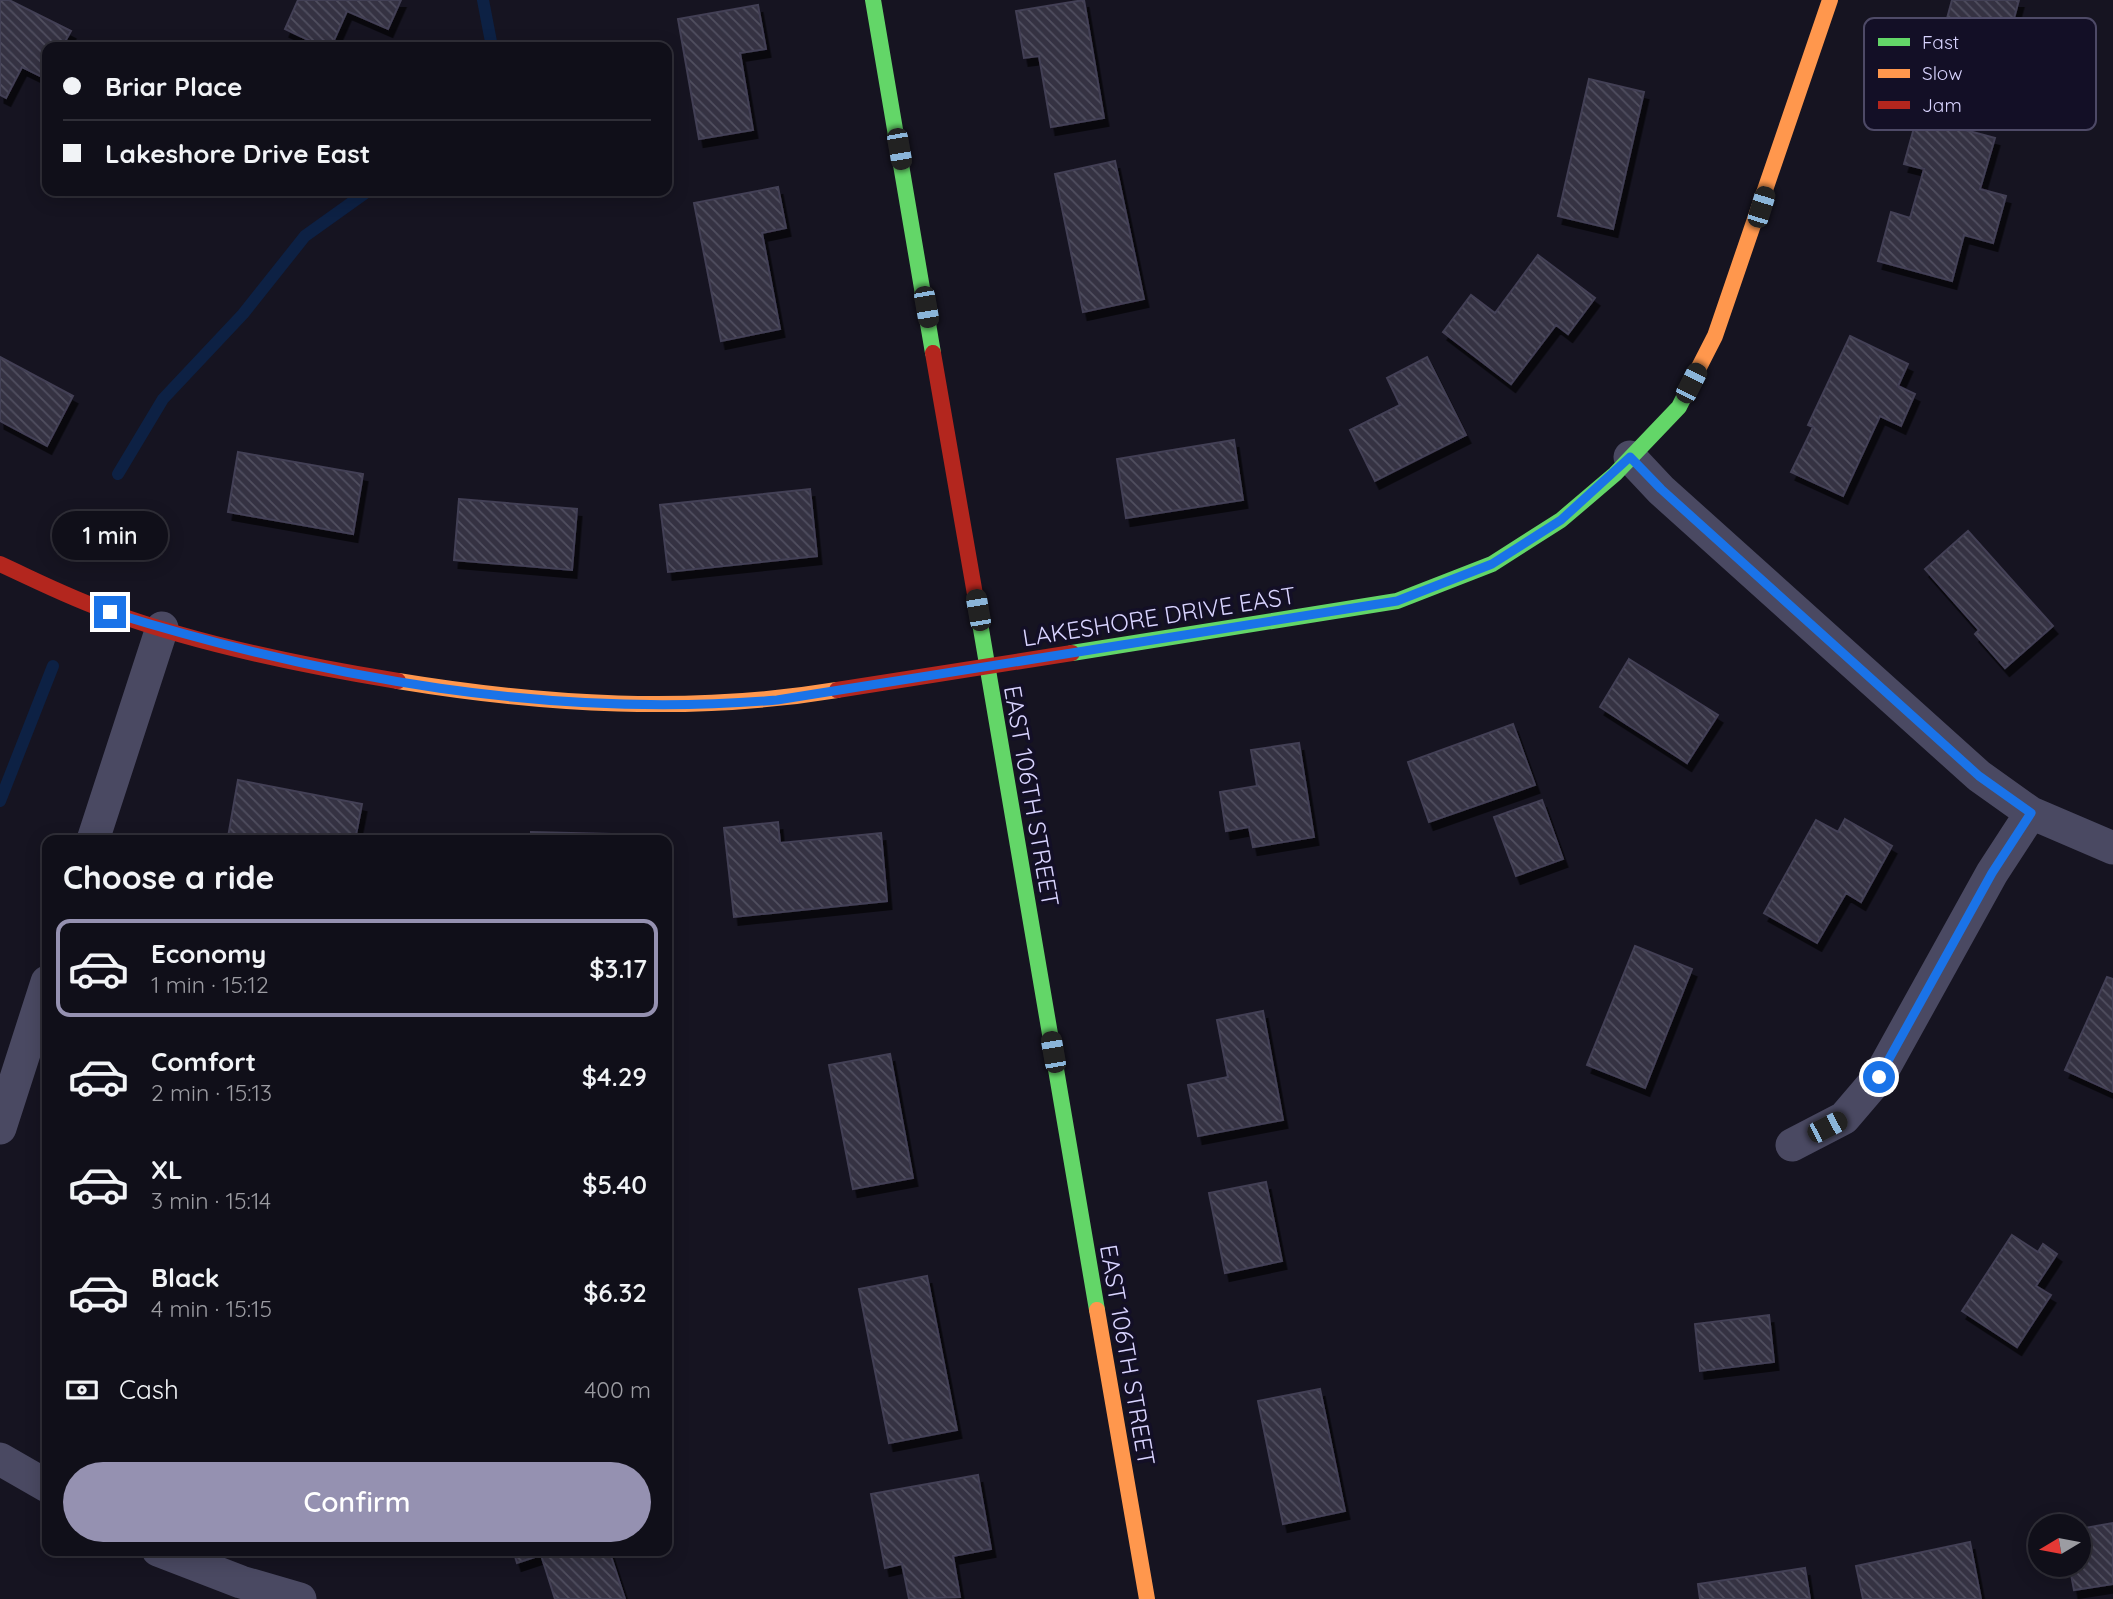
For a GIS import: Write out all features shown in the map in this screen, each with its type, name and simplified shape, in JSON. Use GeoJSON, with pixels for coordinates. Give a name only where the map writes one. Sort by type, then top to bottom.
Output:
{"type":"FeatureCollection","features":[{"type":"Feature","properties":{"kind":"street","name":"EAST 106TH STREET"},"geometry":{"type":"LineString","coordinates":[[873,0],[1147,1599]]}},
{"type":"Feature","properties":{"kind":"street","name":"LAKESHORE DRIVE EAST"},"geometry":{"type":"LineString","coordinates":[[0,564],[110,612],[327,670],[468,694],[575,704],[708,705],[777,700],[1397,601],[1492,564],[1561,520],[1630,457],[1679,407],[1715,336],[1830,0]]}},
{"type":"Feature","properties":{"kind":"street"},"geometry":{"type":"LineString","coordinates":[[1630,457],[1661,489],[1979,776],[2031,813],[2113,848]]}},
{"type":"Feature","properties":{"kind":"street"},"geometry":{"type":"LineString","coordinates":[[95,835],[162,628]]}},
{"type":"Feature","properties":{"kind":"street"},"geometry":{"type":"LineString","coordinates":[[1792,1145],[1844,1118],[1879,1077],[1992,873],[2031,813]]}},
{"type":"Feature","properties":{"kind":"street"},"geometry":{"type":"LineString","coordinates":[[0,1128],[42,998]]}},
{"type":"Feature","properties":{"kind":"street"},"geometry":{"type":"LineString","coordinates":[[0,1459],[42,1483]]}},
{"type":"Feature","properties":{"kind":"street"},"geometry":{"type":"LineString","coordinates":[[174,1556],[241,1582],[300,1599]]}},
{"type":"Feature","properties":{"kind":"building"},"geometry":{"type":"Polygon","coordinates":[[[0,0],[9,0],[71,31],[65,42],[42,42],[42,77],[22,67],[6,98],[0,95],[0,0]]]}},
{"type":"Feature","properties":{"kind":"building"},"geometry":{"type":"Polygon","coordinates":[[[298,0],[401,0],[388,29],[347,11],[333,42],[312,42],[285,29],[298,0]]]}},
{"type":"Feature","properties":{"kind":"building"},"geometry":{"type":"Polygon","coordinates":[[[1084,0],[1104,118],[1051,127],[1039,56],[1024,58],[1016,11],[1084,0]]]}},
{"type":"Feature","properties":{"kind":"building"},"geometry":{"type":"Polygon","coordinates":[[[1952,0],[2019,0],[2014,18],[1947,18],[1952,0]]]}},
{"type":"Feature","properties":{"kind":"building"},"geometry":{"type":"Polygon","coordinates":[[[758,5],[766,49],[740,53],[753,130],[699,139],[678,19],[758,5]]]}},
{"type":"Feature","properties":{"kind":"building"},"geometry":{"type":"Polygon","coordinates":[[[1589,79],[1644,92],[1613,229],[1558,216],[1589,79]]]}},
{"type":"Feature","properties":{"kind":"building"},"geometry":{"type":"Polygon","coordinates":[[[1913,130],[1965,130],[1995,138],[1980,189],[2006,196],[1993,243],[1964,235],[1952,281],[1878,261],[1891,212],[1910,218],[1924,169],[1904,164],[1913,130]]]}},
{"type":"Feature","properties":{"kind":"building"},"geometry":{"type":"Polygon","coordinates":[[[1115,161],[1144,299],[1083,312],[1055,174],[1115,161]]]}},
{"type":"Feature","properties":{"kind":"building"},"geometry":{"type":"Polygon","coordinates":[[[778,187],[786,228],[762,233],[780,329],[721,341],[694,203],[778,187]]]}},
{"type":"Feature","properties":{"kind":"building"},"geometry":{"type":"Polygon","coordinates":[[[1538,255],[1595,298],[1568,334],[1556,325],[1511,384],[1443,332],[1471,295],[1495,313],[1538,255]]]}},
{"type":"Feature","properties":{"kind":"building"},"geometry":{"type":"Polygon","coordinates":[[[1850,336],[1908,364],[1898,386],[1915,394],[1901,426],[1880,416],[1843,496],[1791,472],[1813,427],[1808,425],[1850,336]]]}},
{"type":"Feature","properties":{"kind":"building"},"geometry":{"type":"Polygon","coordinates":[[[0,357],[73,396],[47,446],[0,421],[0,357]]]}},
{"type":"Feature","properties":{"kind":"building"},"geometry":{"type":"Polygon","coordinates":[[[1427,357],[1466,435],[1375,481],[1350,430],[1400,405],[1387,378],[1427,357]]]}},
{"type":"Feature","properties":{"kind":"building"},"geometry":{"type":"Polygon","coordinates":[[[1234,440],[1243,500],[1126,518],[1117,459],[1234,440]]]}},
{"type":"Feature","properties":{"kind":"building"},"geometry":{"type":"Polygon","coordinates":[[[238,452],[363,474],[353,534],[228,512],[238,452]]]}},
{"type":"Feature","properties":{"kind":"building"},"geometry":{"type":"Polygon","coordinates":[[[810,489],[817,556],[668,572],[660,505],[810,489]]]}},
{"type":"Feature","properties":{"kind":"building"},"geometry":{"type":"Polygon","coordinates":[[[459,499],[577,509],[572,570],[454,560],[459,499]]]}},
{"type":"Feature","properties":{"kind":"building"},"geometry":{"type":"Polygon","coordinates":[[[1968,531],[2053,626],[2005,668],[1975,634],[1979,630],[1925,569],[1968,531]]]}},
{"type":"Feature","properties":{"kind":"building"},"geometry":{"type":"Polygon","coordinates":[[[1629,659],[1718,715],[1687,763],[1600,707],[1629,659]]]}},
{"type":"Feature","properties":{"kind":"building"},"geometry":{"type":"Polygon","coordinates":[[[1513,724],[1535,785],[1429,822],[1408,762],[1513,724]]]}},
{"type":"Feature","properties":{"kind":"building"},"geometry":{"type":"Polygon","coordinates":[[[1299,743],[1314,837],[1253,847],[1249,827],[1226,831],[1220,792],[1257,786],[1251,750],[1299,743]]]}},
{"type":"Feature","properties":{"kind":"building"},"geometry":{"type":"Polygon","coordinates":[[[238,780],[362,804],[356,835],[228,835],[238,780]]]}},
{"type":"Feature","properties":{"kind":"building"},"geometry":{"type":"Polygon","coordinates":[[[1542,800],[1563,859],[1516,876],[1494,817],[1542,800]]]}},
{"type":"Feature","properties":{"kind":"building"},"geometry":{"type":"Polygon","coordinates":[[[1845,819],[1892,846],[1861,902],[1846,893],[1817,943],[1764,913],[1816,820],[1838,832],[1845,819]]]}},
{"type":"Feature","properties":{"kind":"building"},"geometry":{"type":"Polygon","coordinates":[[[778,822],[780,843],[881,833],[887,901],[734,917],[724,828],[778,822]]]}},
{"type":"Feature","properties":{"kind":"building"},"geometry":{"type":"Polygon","coordinates":[[[531,832],[652,835],[531,835],[531,832]]]}},
{"type":"Feature","properties":{"kind":"building"},"geometry":{"type":"Polygon","coordinates":[[[1635,946],[1692,969],[1645,1088],[1587,1065],[1635,946]]]}},
{"type":"Feature","properties":{"kind":"building"},"geometry":{"type":"Polygon","coordinates":[[[2107,977],[2113,979],[2113,1092],[2065,1070],[2107,977]]]}},
{"type":"Feature","properties":{"kind":"building"},"geometry":{"type":"Polygon","coordinates":[[[1263,1011],[1283,1120],[1198,1136],[1188,1085],[1228,1077],[1217,1020],[1263,1011]]]}},
{"type":"Feature","properties":{"kind":"building"},"geometry":{"type":"Polygon","coordinates":[[[890,1054],[913,1178],[853,1189],[829,1065],[890,1054]]]}},
{"type":"Feature","properties":{"kind":"building"},"geometry":{"type":"Polygon","coordinates":[[[1266,1182],[1282,1261],[1225,1273],[1209,1193],[1266,1182]]]}},
{"type":"Feature","properties":{"kind":"building"},"geometry":{"type":"Polygon","coordinates":[[[2012,1235],[2038,1252],[2043,1244],[2057,1254],[2036,1286],[2051,1295],[2017,1347],[1962,1311],[2012,1235]]]}},
{"type":"Feature","properties":{"kind":"building"},"geometry":{"type":"Polygon","coordinates":[[[927,1276],[957,1430],[889,1443],[859,1289],[927,1276]]]}},
{"type":"Feature","properties":{"kind":"building"},"geometry":{"type":"Polygon","coordinates":[[[1769,1315],[1774,1362],[1700,1371],[1695,1324],[1769,1315]]]}},
{"type":"Feature","properties":{"kind":"building"},"geometry":{"type":"Polygon","coordinates":[[[1320,1389],[1345,1511],[1283,1524],[1258,1401],[1320,1389]]]}},
{"type":"Feature","properties":{"kind":"building"},"geometry":{"type":"Polygon","coordinates":[[[978,1475],[991,1549],[953,1556],[960,1597],[909,1599],[902,1564],[885,1568],[871,1494],[978,1475]]]}},
{"type":"Feature","properties":{"kind":"building"},"geometry":{"type":"Polygon","coordinates":[[[2113,1523],[2113,1584],[2074,1590],[2072,1577],[2091,1577],[2091,1527],[2113,1523]]]}},
{"type":"Feature","properties":{"kind":"building"},"geometry":{"type":"Polygon","coordinates":[[[1970,1542],[1981,1599],[1863,1599],[1856,1566],[1970,1542]]]}},
{"type":"Feature","properties":{"kind":"building"},"geometry":{"type":"Polygon","coordinates":[[[515,1556],[538,1556],[517,1563],[515,1556]]]}},
{"type":"Feature","properties":{"kind":"building"},"geometry":{"type":"Polygon","coordinates":[[[541,1556],[611,1556],[625,1599],[555,1599],[541,1556]]]}},
{"type":"Feature","properties":{"kind":"building"},"geometry":{"type":"Polygon","coordinates":[[[1805,1568],[1810,1599],[1700,1599],[1698,1584],[1805,1568]]]}},
{"type":"Feature","properties":{"kind":"waterway"},"geometry":{"type":"LineString","coordinates":[[483,0],[491,42]]}},
{"type":"Feature","properties":{"kind":"waterway"},"geometry":{"type":"LineString","coordinates":[[118,474],[163,399],[243,314],[305,236],[361,196]]}},
{"type":"Feature","properties":{"kind":"waterway"},"geometry":{"type":"LineString","coordinates":[[0,801],[53,666]]}},
{"type":"Feature","properties":{"kind":"traffic: fast"},"geometry":{"type":"LineString","coordinates":[[873,0],[933,353]]}},
{"type":"Feature","properties":{"kind":"traffic: fast"},"geometry":{"type":"LineString","coordinates":[[1072,653],[1397,601],[1492,564],[1561,520],[1615,474],[1679,407],[1693,379]]}},
{"type":"Feature","properties":{"kind":"traffic: fast"},"geometry":{"type":"LineString","coordinates":[[980,623],[1097,1310]]}},
{"type":"Feature","properties":{"kind":"traffic: slow"},"geometry":{"type":"LineString","coordinates":[[1693,379],[1715,336],[1830,0]]}},
{"type":"Feature","properties":{"kind":"traffic: slow"},"geometry":{"type":"LineString","coordinates":[[398,681],[508,696],[618,703],[728,702],[837,690]]}},
{"type":"Feature","properties":{"kind":"traffic: slow"},"geometry":{"type":"LineString","coordinates":[[1097,1310],[1147,1599]]}},
{"type":"Feature","properties":{"kind":"traffic: jam"},"geometry":{"type":"LineString","coordinates":[[933,353],[980,623]]}},
{"type":"Feature","properties":{"kind":"traffic: jam"},"geometry":{"type":"LineString","coordinates":[[0,564],[98,608],[182,635],[327,669],[398,681]]}},
{"type":"Feature","properties":{"kind":"traffic: jam"},"geometry":{"type":"LineString","coordinates":[[837,690],[1072,653]]}},
{"type":"Feature","properties":{"kind":"route"},"geometry":{"type":"LineString","coordinates":[[110,612],[327,670],[468,694],[575,704],[708,705],[777,700],[1397,601],[1492,564],[1561,520],[1615,474],[1630,457],[1661,489],[1979,776],[2031,813],[1992,873],[1879,1077]]}}]}
